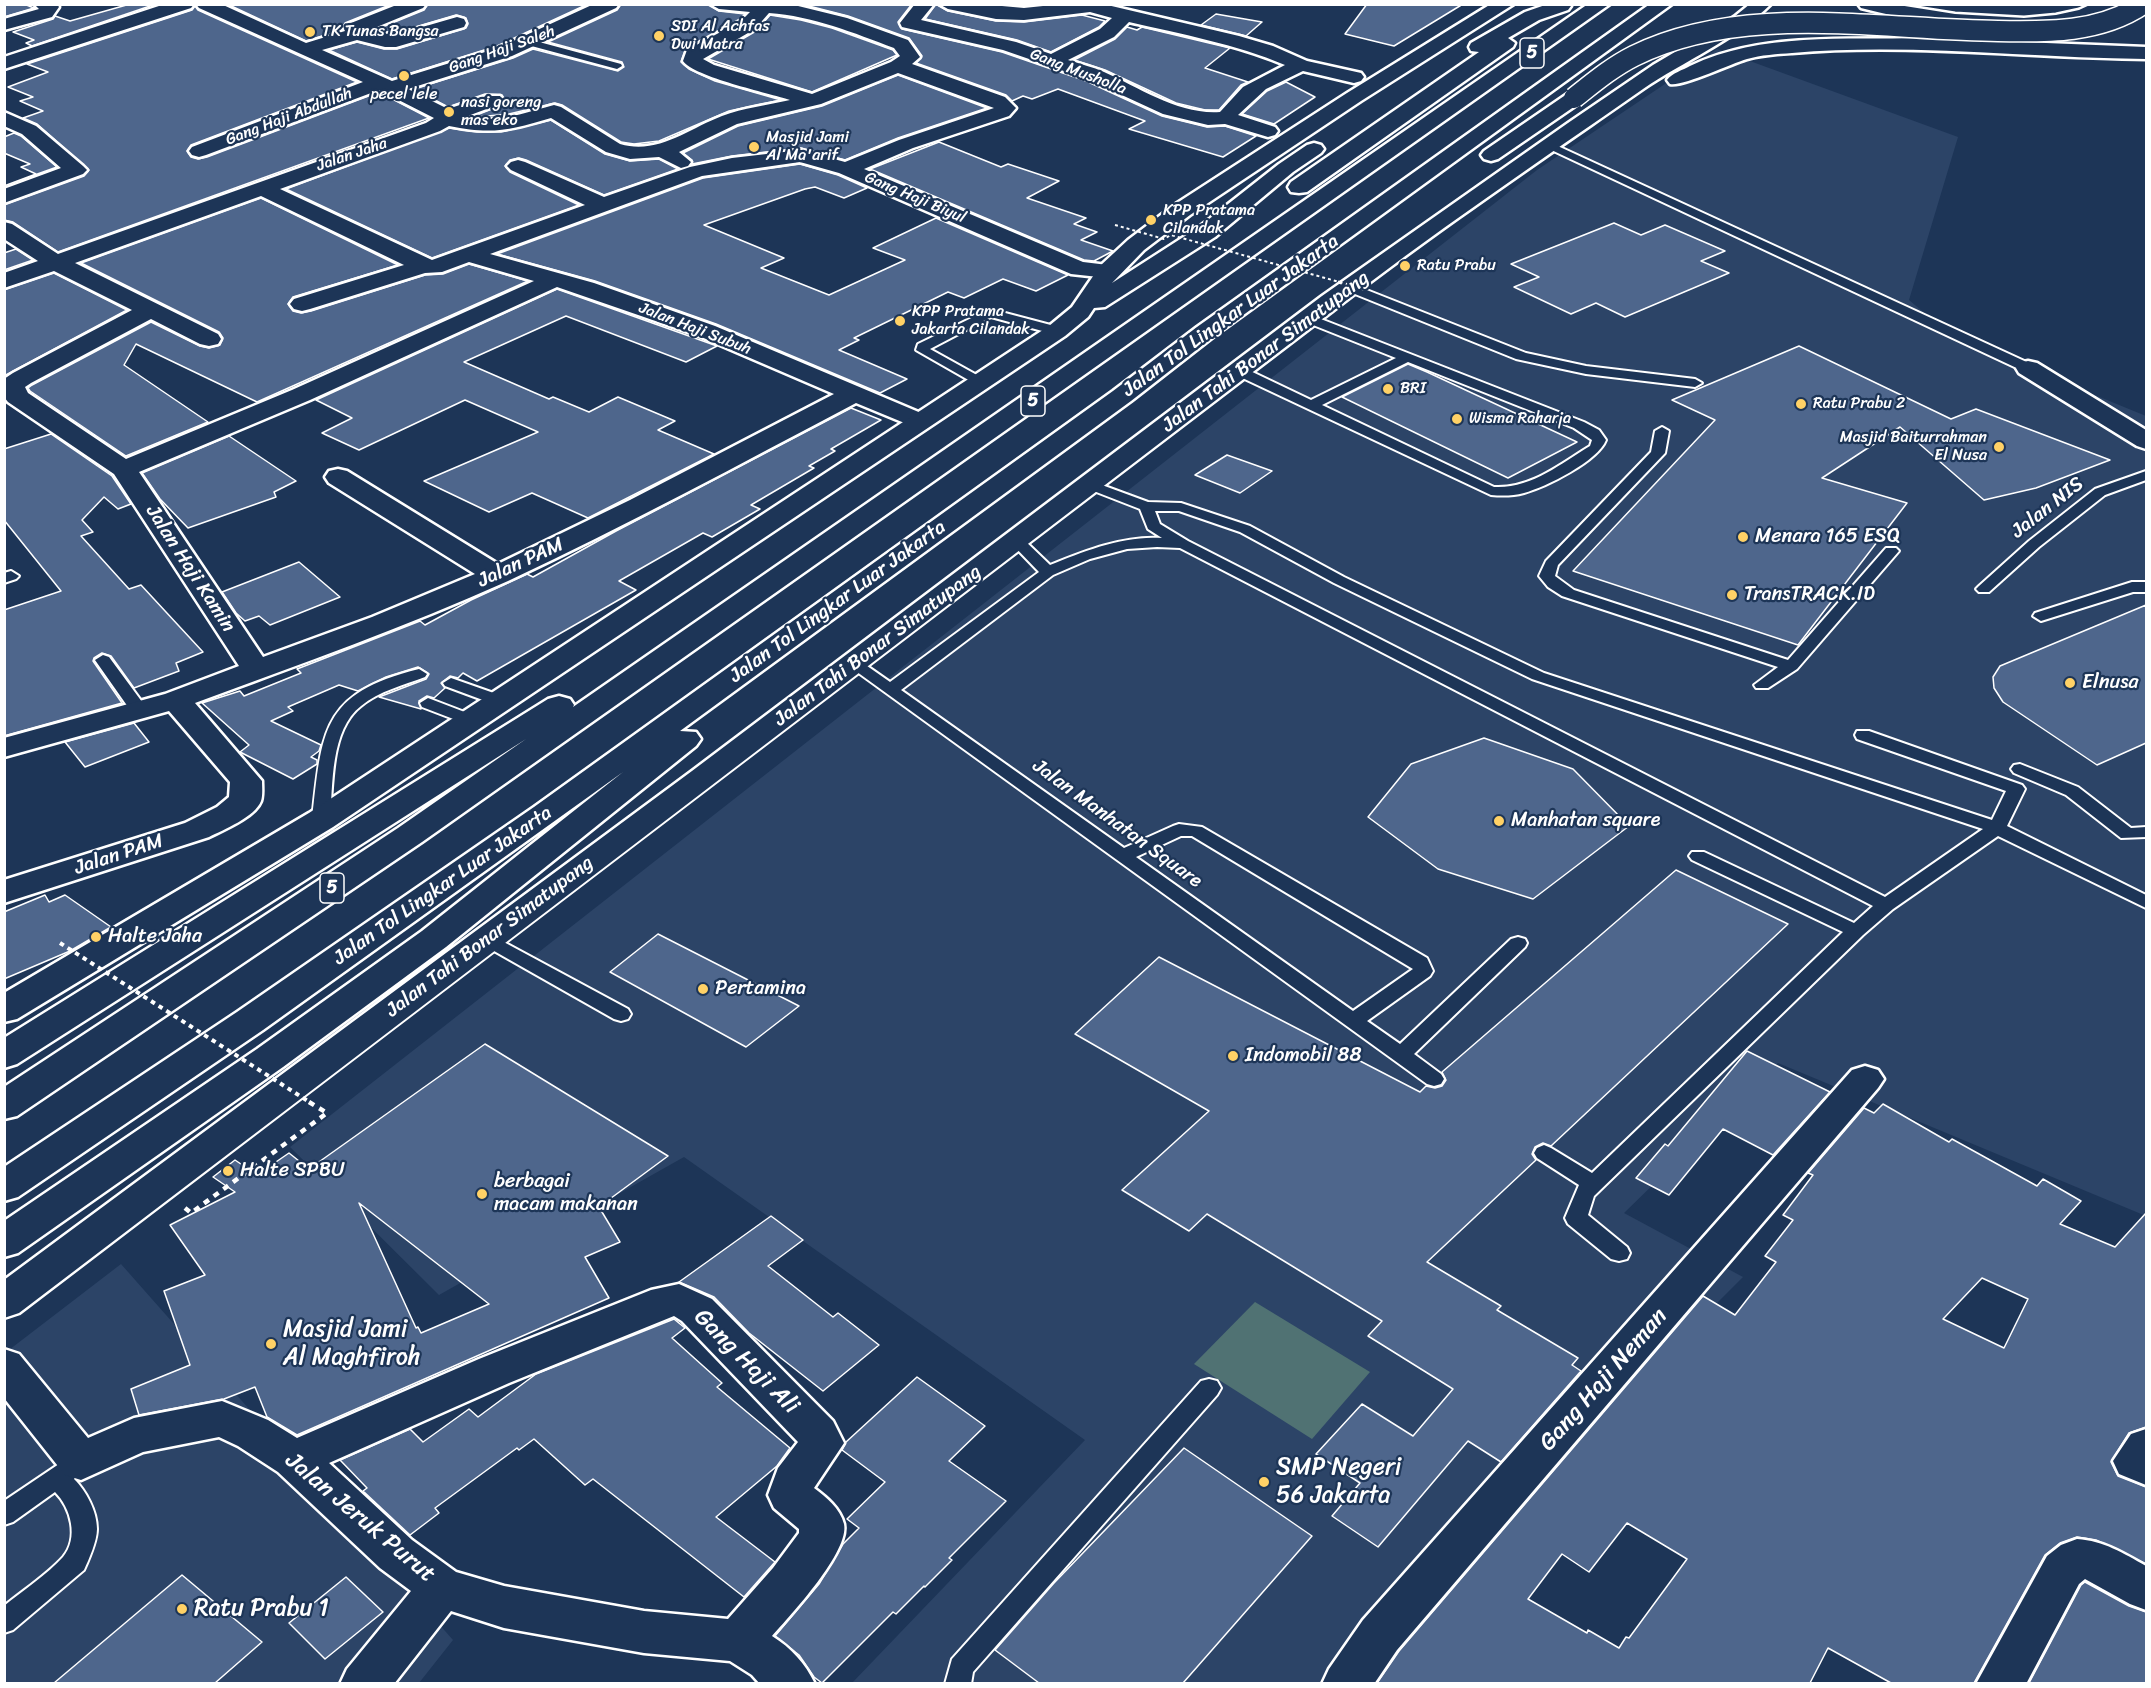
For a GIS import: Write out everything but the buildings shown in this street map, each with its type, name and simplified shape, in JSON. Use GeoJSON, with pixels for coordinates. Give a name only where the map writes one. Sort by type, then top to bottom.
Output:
{"type":"FeatureCollection","features":[{"type":"Feature","properties":{"kind":"main road"},"geometry":{"type":"LineString","coordinates":[[4,25],[46,13],[50,7],[43,4]]}},
{"type":"Feature","properties":{"kind":"main road"},"geometry":{"type":"LineString","coordinates":[[4,63],[185,4]]}},
{"type":"Feature","properties":{"kind":"main road"},"geometry":{"type":"LineString","coordinates":[[213,8],[245,4]]}},
{"type":"Feature","properties":{"kind":"main road"},"geometry":{"type":"LineString","coordinates":[[357,34],[353,29],[417,4]]}},
{"type":"Feature","properties":{"kind":"main road","name":"Gang Haji Saleh"},"geometry":{"type":"LineString","coordinates":[[385,86],[505,52],[610,4]]}},
{"type":"Feature","properties":{"kind":"main road"},"geometry":{"type":"LineString","coordinates":[[213,8],[385,86],[445,118],[479,126],[505,125],[554,111],[620,151],[663,151],[730,120],[814,100],[898,66],[910,57],[901,44],[790,7],[719,4]]}},
{"type":"Feature","properties":{"kind":"main road","name":"Gang Musholla"},"geometry":{"type":"LineString","coordinates":[[925,4],[909,22],[1009,46],[1094,75],[1170,110],[1208,119],[1226,118],[1268,131]]}},
{"type":"Feature","properties":{"kind":"main road"},"geometry":{"type":"LineString","coordinates":[[948,4],[996,13],[1024,14],[1090,7],[1222,38],[1266,50],[1301,65],[1354,77]]}},
{"type":"Feature","properties":{"kind":"main road"},"geometry":{"type":"LineString","coordinates":[[1187,207],[1222,170],[1268,131],[1471,4]]}},
{"type":"Feature","properties":{"kind":"main road"},"geometry":{"type":"LineString","coordinates":[[1080,312],[1108,272],[1136,245],[1187,207],[1505,4]]}},
{"type":"Feature","properties":{"kind":"main road","name":"5"},"geometry":{"type":"LineString","coordinates":[[4,1106],[410,835],[1601,4]]}},
{"type":"Feature","properties":{"kind":"main road","name":"Jalan Tol Lingkar Luar Jakarta"},"geometry":{"type":"LineString","coordinates":[[4,1187],[250,1021],[536,821],[1122,396],[1205,332],[1663,4]]}},
{"type":"Feature","properties":{"kind":"main road","name":"Jalan Tahi Bonar Simatupang"},"geometry":{"type":"LineString","coordinates":[[4,1302],[1017,541],[1308,318],[1358,288],[1575,127],[1743,13],[1762,4]]}},
{"type":"Feature","properties":{"kind":"main road"},"geometry":{"type":"LineString","coordinates":[[1867,4],[1923,16],[1992,23],[2033,22],[2072,17],[2108,4]]}},
{"type":"Feature","properties":{"kind":"main road"},"geometry":{"type":"LineString","coordinates":[[2124,4],[2146,11]]}},
{"type":"Feature","properties":{"kind":"main road"},"geometry":{"type":"LineString","coordinates":[[1476,166],[1634,56],[1682,37],[1727,27],[1806,23],[2033,32],[2100,24],[2126,16],[2143,4]]}},
{"type":"Feature","properties":{"kind":"main road"},"geometry":{"type":"LineString","coordinates":[[765,7],[748,25],[694,54],[693,61],[707,69],[814,100]]}},
{"type":"Feature","properties":{"kind":"main road"},"geometry":{"type":"LineString","coordinates":[[1374,108],[1543,11],[1558,9]]}},
{"type":"Feature","properties":{"kind":"main road"},"geometry":{"type":"LineString","coordinates":[[1283,200],[1401,114],[1558,9]]}},
{"type":"Feature","properties":{"kind":"main road"},"geometry":{"type":"LineString","coordinates":[[1051,61],[1107,33],[1126,14]]}},
{"type":"Feature","properties":{"kind":"main road"},"geometry":{"type":"LineString","coordinates":[[304,49],[357,34],[385,41],[396,40],[457,23]]}},
{"type":"Feature","properties":{"kind":"main road"},"geometry":{"type":"LineString","coordinates":[[1107,33],[1126,38]]}},
{"type":"Feature","properties":{"kind":"main road"},"geometry":{"type":"LineString","coordinates":[[1190,51],[1222,38]]}},
{"type":"Feature","properties":{"kind":"main road"},"geometry":{"type":"LineString","coordinates":[[1575,127],[1704,67],[1747,53],[1792,47],[1847,44],[2016,47],[2146,53]]}},
{"type":"Feature","properties":{"kind":"main road"},"geometry":{"type":"LineString","coordinates":[[1226,118],[1235,105],[1256,85],[1301,65]]}},
{"type":"Feature","properties":{"kind":"main road"},"geometry":{"type":"LineString","coordinates":[[846,169],[906,144],[1002,112],[1006,108],[998,101],[898,66]]}},
{"type":"Feature","properties":{"kind":"main road","name":"Gang Haji Abdullah"},"geometry":{"type":"LineString","coordinates":[[199,151],[262,127],[385,86]]}},
{"type":"Feature","properties":{"kind":"main road","name":"Jalan Jaha"},"geometry":{"type":"LineString","coordinates":[[4,281],[433,127],[445,118],[493,100]]}},
{"type":"Feature","properties":{"kind":"main road"},"geometry":{"type":"LineString","coordinates":[[4,118],[29,130],[76,170],[6,195]]}},
{"type":"Feature","properties":{"kind":"main road"},"geometry":{"type":"LineString","coordinates":[[4,1010],[321,820],[1057,331],[1080,312],[1207,232],[1286,168],[1335,135]]}},
{"type":"Feature","properties":{"kind":"main road"},"geometry":{"type":"LineString","coordinates":[[663,151],[698,171]]}},
{"type":"Feature","properties":{"kind":"main road","name":"Gang Haji Biyul"},"geometry":{"type":"LineString","coordinates":[[303,304],[423,266],[434,267],[698,171],[732,164],[801,156],[846,169],[1079,269],[1108,272]]}},
{"type":"Feature","properties":{"kind":"main road"},"geometry":{"type":"LineString","coordinates":[[518,166],[603,205]]}},
{"type":"Feature","properties":{"kind":"main road"},"geometry":{"type":"LineString","coordinates":[[261,188],[423,266]]}},
{"type":"Feature","properties":{"kind":"main road"},"geometry":{"type":"LineString","coordinates":[[1178,300],[1213,261],[1266,213]]}},
{"type":"Feature","properties":{"kind":"main road"},"geometry":{"type":"LineString","coordinates":[[4,229],[56,263],[209,339]]}},
{"type":"Feature","properties":{"kind":"main road"},"geometry":{"type":"LineString","coordinates":[[1262,242],[1313,256]]}},
{"type":"Feature","properties":{"kind":"main road"},"geometry":{"type":"LineString","coordinates":[[1205,332],[1225,332],[1247,323],[1277,305],[1365,243]]}},
{"type":"Feature","properties":{"kind":"main road","name":"Jalan Haji Subuh"},"geometry":{"type":"LineString","coordinates":[[465,254],[586,288],[707,331],[852,395],[919,421]]}},
{"type":"Feature","properties":{"kind":"main road"},"geometry":{"type":"LineString","coordinates":[[150,310],[12,385],[17,397],[124,469],[301,395],[554,280]]}},
{"type":"Feature","properties":{"kind":"main road"},"geometry":{"type":"LineString","coordinates":[[2028,368],[2146,441]]}},
{"type":"Feature","properties":{"kind":"main road","name":"Jalan PAM"},"geometry":{"type":"LineString","coordinates":[[4,748],[176,700],[382,623],[497,575],[640,506],[852,395]]}},
{"type":"Feature","properties":{"kind":"main road","name":"Jalan Haji Kamin"},"geometry":{"type":"LineString","coordinates":[[124,469],[256,670]]}},
{"type":"Feature","properties":{"kind":"main road"},"geometry":{"type":"LineString","coordinates":[[338,477],[497,575]]}},
{"type":"Feature","properties":{"kind":"main road"},"geometry":{"type":"LineString","coordinates":[[4,1054],[529,725],[817,533],[889,502]]}},
{"type":"Feature","properties":{"kind":"main road"},"geometry":{"type":"LineString","coordinates":[[4,1242],[270,1058],[434,939],[845,613],[888,564]]}},
{"type":"Feature","properties":{"kind":"main road","name":"Jalan PAM"},"geometry":{"type":"LineString","coordinates":[[4,891],[197,830],[228,814],[245,800],[246,782],[176,700]]}},
{"type":"Feature","properties":{"kind":"main road","name":"Gang Haji Neman"},"geometry":{"type":"LineString","coordinates":[[1346,1683],[1380,1635],[1865,1079]]}},
{"type":"Feature","properties":{"kind":"main road","name":"Gang Haji Ali"},"geometry":{"type":"LineString","coordinates":[[294,1459],[602,1326],[666,1301],[679,1300],[697,1310],[818,1434],[822,1443],[794,1481],[790,1495],[821,1523],[823,1533],[815,1551],[738,1641]]}},
{"type":"Feature","properties":{"kind":"main road"},"geometry":{"type":"LineString","coordinates":[[4,1366],[69,1470]]}},
{"type":"Feature","properties":{"kind":"main road","name":"Jalan Jeruk Purut"},"geometry":{"type":"LineString","coordinates":[[69,1470],[134,1436],[222,1419],[253,1433],[294,1459],[396,1554],[442,1588],[504,1607],[644,1632],[738,1641],[769,1660],[791,1683]]}},
{"type":"Feature","properties":{"kind":"main road"},"geometry":{"type":"LineString","coordinates":[[2146,1447],[2135,1461],[2146,1467]]}},
{"type":"Feature","properties":{"kind":"main road"},"geometry":{"type":"LineString","coordinates":[[2000,1683],[2063,1570],[2078,1559],[2095,1560],[2146,1590]]}},
{"type":"Feature","properties":{"kind":"main road"},"geometry":{"type":"LineString","coordinates":[[364,1683],[442,1588]]}},
{"type":"Feature","properties":{"kind":"lane"},"geometry":{"type":"LineString","coordinates":[[528,42],[617,66]]}},
{"type":"Feature","properties":{"kind":"lane"},"geometry":{"type":"LineString","coordinates":[[1549,145],[2028,368]]}},
{"type":"Feature","properties":{"kind":"lane"},"geometry":{"type":"LineString","coordinates":[[1358,288],[1510,352],[1548,363],[1581,370],[1695,383]]}},
{"type":"Feature","properties":{"kind":"lane"},"geometry":{"type":"LineString","coordinates":[[979,382],[923,350],[923,347],[990,313],[1057,331]]}},
{"type":"Feature","properties":{"kind":"lane"},"geometry":{"type":"LineString","coordinates":[[1239,371],[1313,404],[1491,491],[1503,493],[1526,488],[1596,448],[1599,440],[1594,434],[1578,425],[1308,318]]}},
{"type":"Feature","properties":{"kind":"lane"},"geometry":{"type":"LineString","coordinates":[[1313,404],[1406,358]]}},
{"type":"Feature","properties":{"kind":"lane"},"geometry":{"type":"LineString","coordinates":[[1662,431],[1658,453],[1551,564],[1547,576],[1553,584],[1568,593],[1791,666]]}},
{"type":"Feature","properties":{"kind":"lane","name":"Jalan NIS"},"geometry":{"type":"LineString","coordinates":[[1984,589],[2034,544],[2100,492],[2146,475]]}},
{"type":"Feature","properties":{"kind":"lane"},"geometry":{"type":"LineString","coordinates":[[1091,485],[1146,506],[1180,507],[1245,529],[1339,580],[1538,676],[1998,828],[2146,902]]}},
{"type":"Feature","properties":{"kind":"lane"},"geometry":{"type":"LineString","coordinates":[[1146,506],[1153,526],[1184,544],[1886,904]]}},
{"type":"Feature","properties":{"kind":"lane"},"geometry":{"type":"LineString","coordinates":[[1017,541],[1048,572]]}},
{"type":"Feature","properties":{"kind":"lane"},"geometry":{"type":"LineString","coordinates":[[891,689],[1048,572],[1085,556],[1126,545],[1157,542],[1184,544]]}},
{"type":"Feature","properties":{"kind":"lane"},"geometry":{"type":"LineString","coordinates":[[1762,686],[1791,666],[1892,550]]}},
{"type":"Feature","properties":{"kind":"lane"},"geometry":{"type":"LineString","coordinates":[[2041,616],[2132,587],[2146,587]]}},
{"type":"Feature","properties":{"kind":"lane"},"geometry":{"type":"LineString","coordinates":[[103,660],[139,710]]}},
{"type":"Feature","properties":{"kind":"lane","name":"Jalan Manhatan Square"},"geometry":{"type":"LineString","coordinates":[[854,664],[1434,1079]]}},
{"type":"Feature","properties":{"kind":"lane"},"geometry":{"type":"LineString","coordinates":[[321,820],[329,752],[341,716],[353,702],[385,692],[419,674]]}},
{"type":"Feature","properties":{"kind":"lane"},"geometry":{"type":"LineString","coordinates":[[451,683],[500,701]]}},
{"type":"Feature","properties":{"kind":"lane"},"geometry":{"type":"LineString","coordinates":[[428,703],[469,720]]}},
{"type":"Feature","properties":{"kind":"lane"},"geometry":{"type":"LineString","coordinates":[[1618,1252],[1576,1218],[1586,1192],[1886,904],[1998,828],[2016,789],[1863,735]]}},
{"type":"Feature","properties":{"kind":"lane"},"geometry":{"type":"LineString","coordinates":[[2020,770],[2072,792],[2127,834],[2146,843]]}},
{"type":"Feature","properties":{"kind":"lane"},"geometry":{"type":"LineString","coordinates":[[1122,856],[1179,830],[1196,831],[1420,963],[1423,971],[1352,1022]]}},
{"type":"Feature","properties":{"kind":"lane"},"geometry":{"type":"LineString","coordinates":[[2127,834],[2146,832]]}},
{"type":"Feature","properties":{"kind":"lane"},"geometry":{"type":"LineString","coordinates":[[1698,855],[1856,931]]}},
{"type":"Feature","properties":{"kind":"lane"},"geometry":{"type":"LineString","coordinates":[[487,939],[621,1014]]}},
{"type":"Feature","properties":{"kind":"lane"},"geometry":{"type":"LineString","coordinates":[[1401,1055],[1518,943]]}},
{"type":"Feature","properties":{"kind":"lane"},"geometry":{"type":"LineString","coordinates":[[1544,1153],[1594,1184]]}},
{"type":"Feature","properties":{"kind":"lane"},"geometry":{"type":"LineString","coordinates":[[958,1683],[961,1667],[1209,1388]]}},
{"type":"Feature","properties":{"kind":"lane"},"geometry":{"type":"LineString","coordinates":[[4,1515],[69,1470],[85,1530],[75,1562],[4,1622]]}},
{"type":"Feature","properties":{"kind":"path"},"geometry":{"type":"LineString","coordinates":[[1115,225],[1164,240],[1171,235],[1358,288]]}},
{"type":"Feature","properties":{"kind":"path"},"geometry":{"type":"LineString","coordinates":[[60,943],[327,1113],[191,1213]]}},
{"type":"Feature","properties":{"kind":"shaded area"},"geometry":{"type":"Polygon","coordinates":[[[1717,49],[1958,137],[1909,300],[1953,337],[2146,416],[2146,1216],[1778,1063],[1624,1213],[1743,1277],[1560,1460],[1410,1683],[852,1683],[1085,1440],[684,1157],[439,1295],[290,1147],[1537,170],[1717,49]]]}},
{"type":"Feature","properties":{"kind":"shaded area"},"geometry":{"type":"Polygon","coordinates":[[[121,1264],[453,1640],[419,1683],[5,1684],[5,1353],[121,1264]]]}},
{"type":"Feature","properties":{"kind":"green space"},"geometry":{"type":"Polygon","coordinates":[[[1255,1302],[1370,1372],[1312,1439],[1194,1364],[1255,1302]]]}},
{"type":"Feature","properties":{"kind":"place","name":"TK Tunas Bangsa"},"geometry":{"type":"Point","coordinates":[310,32]}},
{"type":"Feature","properties":{"kind":"place","name":"SDI Al Achfas Dwi Matra"},"geometry":{"type":"Point","coordinates":[659,36]}},
{"type":"Feature","properties":{"kind":"place","name":"pecel lele"},"geometry":{"type":"Point","coordinates":[404,76]}},
{"type":"Feature","properties":{"kind":"place","name":"nasi goreng mas eko"},"geometry":{"type":"Point","coordinates":[449,112]}},
{"type":"Feature","properties":{"kind":"place","name":"Masjid Jami Al Ma'arif"},"geometry":{"type":"Point","coordinates":[754,147]}},
{"type":"Feature","properties":{"kind":"place","name":"KPP Pratama Cilandak"},"geometry":{"type":"Point","coordinates":[1151,220]}},
{"type":"Feature","properties":{"kind":"place","name":"Ratu Prabu"},"geometry":{"type":"Point","coordinates":[1405,266]}},
{"type":"Feature","properties":{"kind":"place","name":"KPP Pratama Jakarta Cilandak"},"geometry":{"type":"Point","coordinates":[900,321]}},
{"type":"Feature","properties":{"kind":"place","name":"BRI"},"geometry":{"type":"Point","coordinates":[1388,389]}},
{"type":"Feature","properties":{"kind":"place","name":"Ratu Prabu 2"},"geometry":{"type":"Point","coordinates":[1801,404]}},
{"type":"Feature","properties":{"kind":"place","name":"Wisma Raharja"},"geometry":{"type":"Point","coordinates":[1457,419]}},
{"type":"Feature","properties":{"kind":"place","name":"Masjid Baiturrahman El Nusa"},"geometry":{"type":"Point","coordinates":[1999,447]}},
{"type":"Feature","properties":{"kind":"place","name":"Menara 165 ESQ"},"geometry":{"type":"Point","coordinates":[1743,537]}},
{"type":"Feature","properties":{"kind":"place","name":"TransTRACK.ID"},"geometry":{"type":"Point","coordinates":[1732,595]}},
{"type":"Feature","properties":{"kind":"place","name":"Elnusa"},"geometry":{"type":"Point","coordinates":[2070,683]}},
{"type":"Feature","properties":{"kind":"place","name":"Manhatan square"},"geometry":{"type":"Point","coordinates":[1499,821]}},
{"type":"Feature","properties":{"kind":"place","name":"Halte Jaha"},"geometry":{"type":"Point","coordinates":[96,937]}},
{"type":"Feature","properties":{"kind":"place","name":"Pertamina"},"geometry":{"type":"Point","coordinates":[703,989]}},
{"type":"Feature","properties":{"kind":"place","name":"Indomobil 88"},"geometry":{"type":"Point","coordinates":[1233,1056]}},
{"type":"Feature","properties":{"kind":"place","name":"Halte SPBU"},"geometry":{"type":"Point","coordinates":[228,1171]}},
{"type":"Feature","properties":{"kind":"place","name":"berbagai macam makanan"},"geometry":{"type":"Point","coordinates":[482,1194]}},
{"type":"Feature","properties":{"kind":"place","name":"Masjid Jami Al Maghfiroh"},"geometry":{"type":"Point","coordinates":[271,1344]}},
{"type":"Feature","properties":{"kind":"place","name":"SMP Negeri 56 Jakarta"},"geometry":{"type":"Point","coordinates":[1264,1482]}},
{"type":"Feature","properties":{"kind":"place","name":"Ratu Prabu 1"},"geometry":{"type":"Point","coordinates":[182,1609]}}]}
